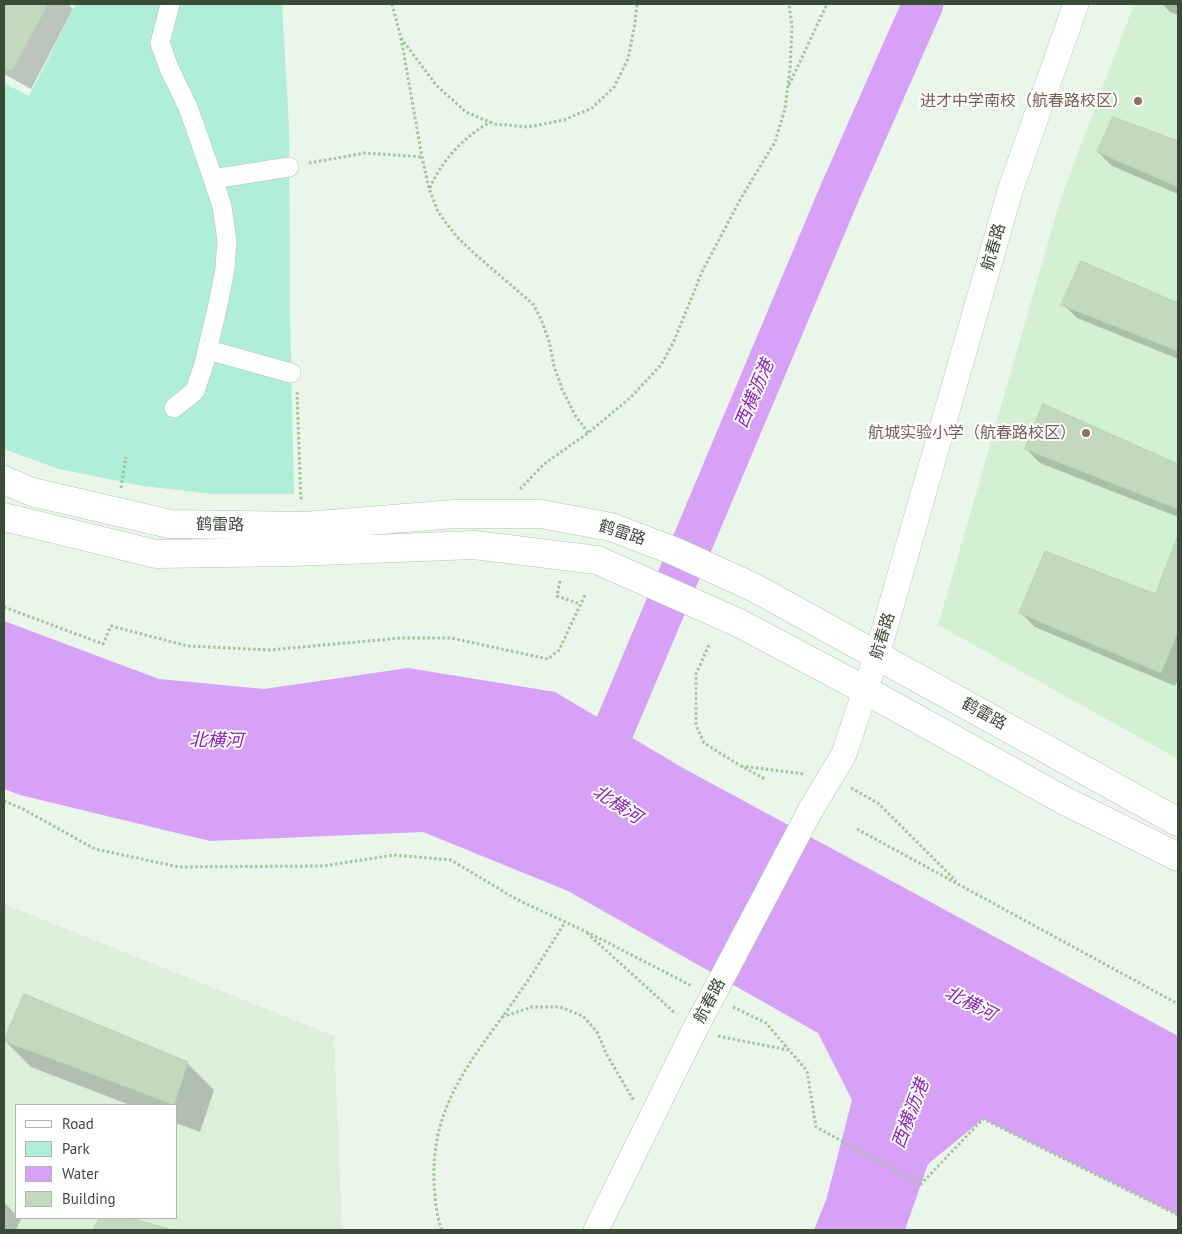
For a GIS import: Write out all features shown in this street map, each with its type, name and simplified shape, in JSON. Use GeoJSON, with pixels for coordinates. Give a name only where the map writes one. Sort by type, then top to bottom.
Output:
{"type":"FeatureCollection","features":[{"type":"Feature","properties":{"kind":"street"},"geometry":{"type":"LineString","coordinates":[[170,4],[160,43],[169,68],[188,107],[213,179],[222,206],[227,242],[224,276],[208,350],[195,391],[174,408]]}},
{"type":"Feature","properties":{"kind":"street","name":"航春路"},"geometry":{"type":"LineString","coordinates":[[596,1230],[694,1031],[810,811],[844,754],[877,655],[1010,191],[1076,4]]}},
{"type":"Feature","properties":{"kind":"street"},"geometry":{"type":"LineString","coordinates":[[213,179],[289,167]]}},
{"type":"Feature","properties":{"kind":"street"},"geometry":{"type":"LineString","coordinates":[[208,350],[292,373]]}},
{"type":"Feature","properties":{"kind":"street","name":"鹤雷路"},"geometry":{"type":"LineString","coordinates":[[4,480],[32,492],[170,524],[301,526],[455,514],[540,514],[611,527],[674,551],[755,588],[1178,822]]}},
{"type":"Feature","properties":{"kind":"street","name":"鹤雷路"},"geometry":{"type":"LineString","coordinates":[[4,517],[156,554],[293,552],[474,545],[597,560],[739,623],[865,690],[1065,801],[1178,857]]}},
{"type":"Feature","properties":{"kind":"path"},"geometry":{"type":"LineString","coordinates":[[392,4],[401,38],[422,157],[429,188],[438,212],[456,236],[533,304],[542,319],[562,389],[574,415],[588,433]]}},
{"type":"Feature","properties":{"kind":"path"},"geometry":{"type":"LineString","coordinates":[[401,38],[436,86],[466,112],[495,124],[528,128],[564,120],[592,108],[614,87],[628,58],[637,4]]}},
{"type":"Feature","properties":{"kind":"path"},"geometry":{"type":"LineString","coordinates":[[496,514],[544,464],[588,433],[630,398],[661,365],[674,341],[702,272],[721,234],[775,142],[785,110],[788,87],[792,27],[789,4]]}},
{"type":"Feature","properties":{"kind":"path"},"geometry":{"type":"LineString","coordinates":[[788,87],[827,4]]}},
{"type":"Feature","properties":{"kind":"path"},"geometry":{"type":"LineString","coordinates":[[429,188],[436,172],[470,137],[490,122]]}},
{"type":"Feature","properties":{"kind":"path"},"geometry":{"type":"LineString","coordinates":[[289,167],[365,153],[422,157]]}},
{"type":"Feature","properties":{"kind":"path"},"geometry":{"type":"LineString","coordinates":[[292,373],[297,380],[301,526]]}},
{"type":"Feature","properties":{"kind":"path"},"geometry":{"type":"LineString","coordinates":[[117,512],[126,457]]}},
{"type":"Feature","properties":{"kind":"path"},"geometry":{"type":"LineString","coordinates":[[565,556],[558,596],[580,604]]}},
{"type":"Feature","properties":{"kind":"path"},"geometry":{"type":"LineString","coordinates":[[4,608],[103,644],[112,626],[188,646],[269,650],[401,638],[451,638],[548,659],[559,650],[586,593]]}},
{"type":"Feature","properties":{"kind":"path"},"geometry":{"type":"LineString","coordinates":[[709,645],[696,674],[696,725],[704,743],[765,779]]}},
{"type":"Feature","properties":{"kind":"path"},"geometry":{"type":"LineString","coordinates":[[741,766],[830,777],[878,803],[960,885]]}},
{"type":"Feature","properties":{"kind":"path"},"geometry":{"type":"LineString","coordinates":[[4,801],[23,809],[94,849],[180,867],[323,866],[394,855],[451,860],[516,899],[698,989]]}},
{"type":"Feature","properties":{"kind":"path"},"geometry":{"type":"LineString","coordinates":[[857,829],[1178,1004]]}},
{"type":"Feature","properties":{"kind":"path"},"geometry":{"type":"LineString","coordinates":[[442,1230],[435,1201],[434,1173],[435,1149],[442,1117],[456,1086],[475,1053],[502,1018],[565,922]]}},
{"type":"Feature","properties":{"kind":"path"},"geometry":{"type":"LineString","coordinates":[[584,931],[694,1031],[790,1051]]}},
{"type":"Feature","properties":{"kind":"path"},"geometry":{"type":"LineString","coordinates":[[732,1006],[766,1023],[808,1071],[816,1127],[921,1184],[983,1119],[1178,1215]]}},
{"type":"Feature","properties":{"kind":"path"},"geometry":{"type":"LineString","coordinates":[[502,1018],[532,1007],[560,1007],[583,1016],[597,1032],[607,1055],[648,1125]]}},
{"type":"Feature","properties":{"kind":"shaded area","name":"航城实验小学（航春路校区）"},"geometry":{"type":"Polygon","coordinates":[[[1134,4],[1178,4],[1178,759],[938,625],[1061,198],[1134,4]]]}},
{"type":"Feature","properties":{"kind":"shaded area"},"geometry":{"type":"Polygon","coordinates":[[[4,904],[334,1036],[342,1230],[4,1230],[4,904]]]}},
{"type":"Feature","properties":{"kind":"green space"},"geometry":{"type":"Polygon","coordinates":[[[76,4],[282,4],[289,128],[290,314],[294,494],[213,494],[143,486],[59,469],[4,449],[4,83],[29,96],[76,4]]]}},
{"type":"Feature","properties":{"kind":"water","name":"北横河"},"geometry":{"type":"Polygon","coordinates":[[[4,621],[159,679],[264,689],[408,668],[555,692],[683,768],[1178,1036],[1178,1215],[983,1119],[928,1164],[905,1230],[814,1230],[827,1197],[852,1100],[818,1033],[568,891],[423,832],[210,841],[20,795],[4,789],[4,621]]]}},
{"type":"Feature","properties":{"kind":"building"},"geometry":{"type":"Polygon","coordinates":[[[4,4],[48,4],[12,71],[4,67],[4,4]]]}},
{"type":"Feature","properties":{"kind":"building"},"geometry":{"type":"Polygon","coordinates":[[[1113,117],[1178,141],[1178,187],[1097,152],[1113,117]]]}},
{"type":"Feature","properties":{"kind":"building"},"geometry":{"type":"Polygon","coordinates":[[[1081,261],[1178,303],[1178,351],[1061,305],[1081,261]]]}},
{"type":"Feature","properties":{"kind":"building"},"geometry":{"type":"Polygon","coordinates":[[[1043,404],[1178,464],[1178,509],[1025,449],[1043,404]]]}},
{"type":"Feature","properties":{"kind":"building"},"geometry":{"type":"Polygon","coordinates":[[[1178,536],[1178,631],[1161,673],[1019,613],[1045,551],[1155,594],[1178,536]]]}},
{"type":"Feature","properties":{"kind":"building"},"geometry":{"type":"Polygon","coordinates":[[[24,994],[188,1062],[174,1104],[171,1104],[4,1041],[24,994]]]}},
{"type":"Feature","properties":{"kind":"building"},"geometry":{"type":"Polygon","coordinates":[[[99,1219],[134,1219],[172,1230],[93,1230],[99,1219]]]}},
{"type":"Feature","properties":{"kind":"waterway","name":"西横沥港"},"geometry":{"type":"LineString","coordinates":[[593,779],[840,192],[923,4]]}},
{"type":"Feature","properties":{"kind":"place","name":"进才中学南校（航春路校区）"},"geometry":{"type":"Point","coordinates":[1138,101]}},
{"type":"Feature","properties":{"kind":"place","name":"航城实验小学（航春路校区）"},"geometry":{"type":"Point","coordinates":[1086,433]}}]}
